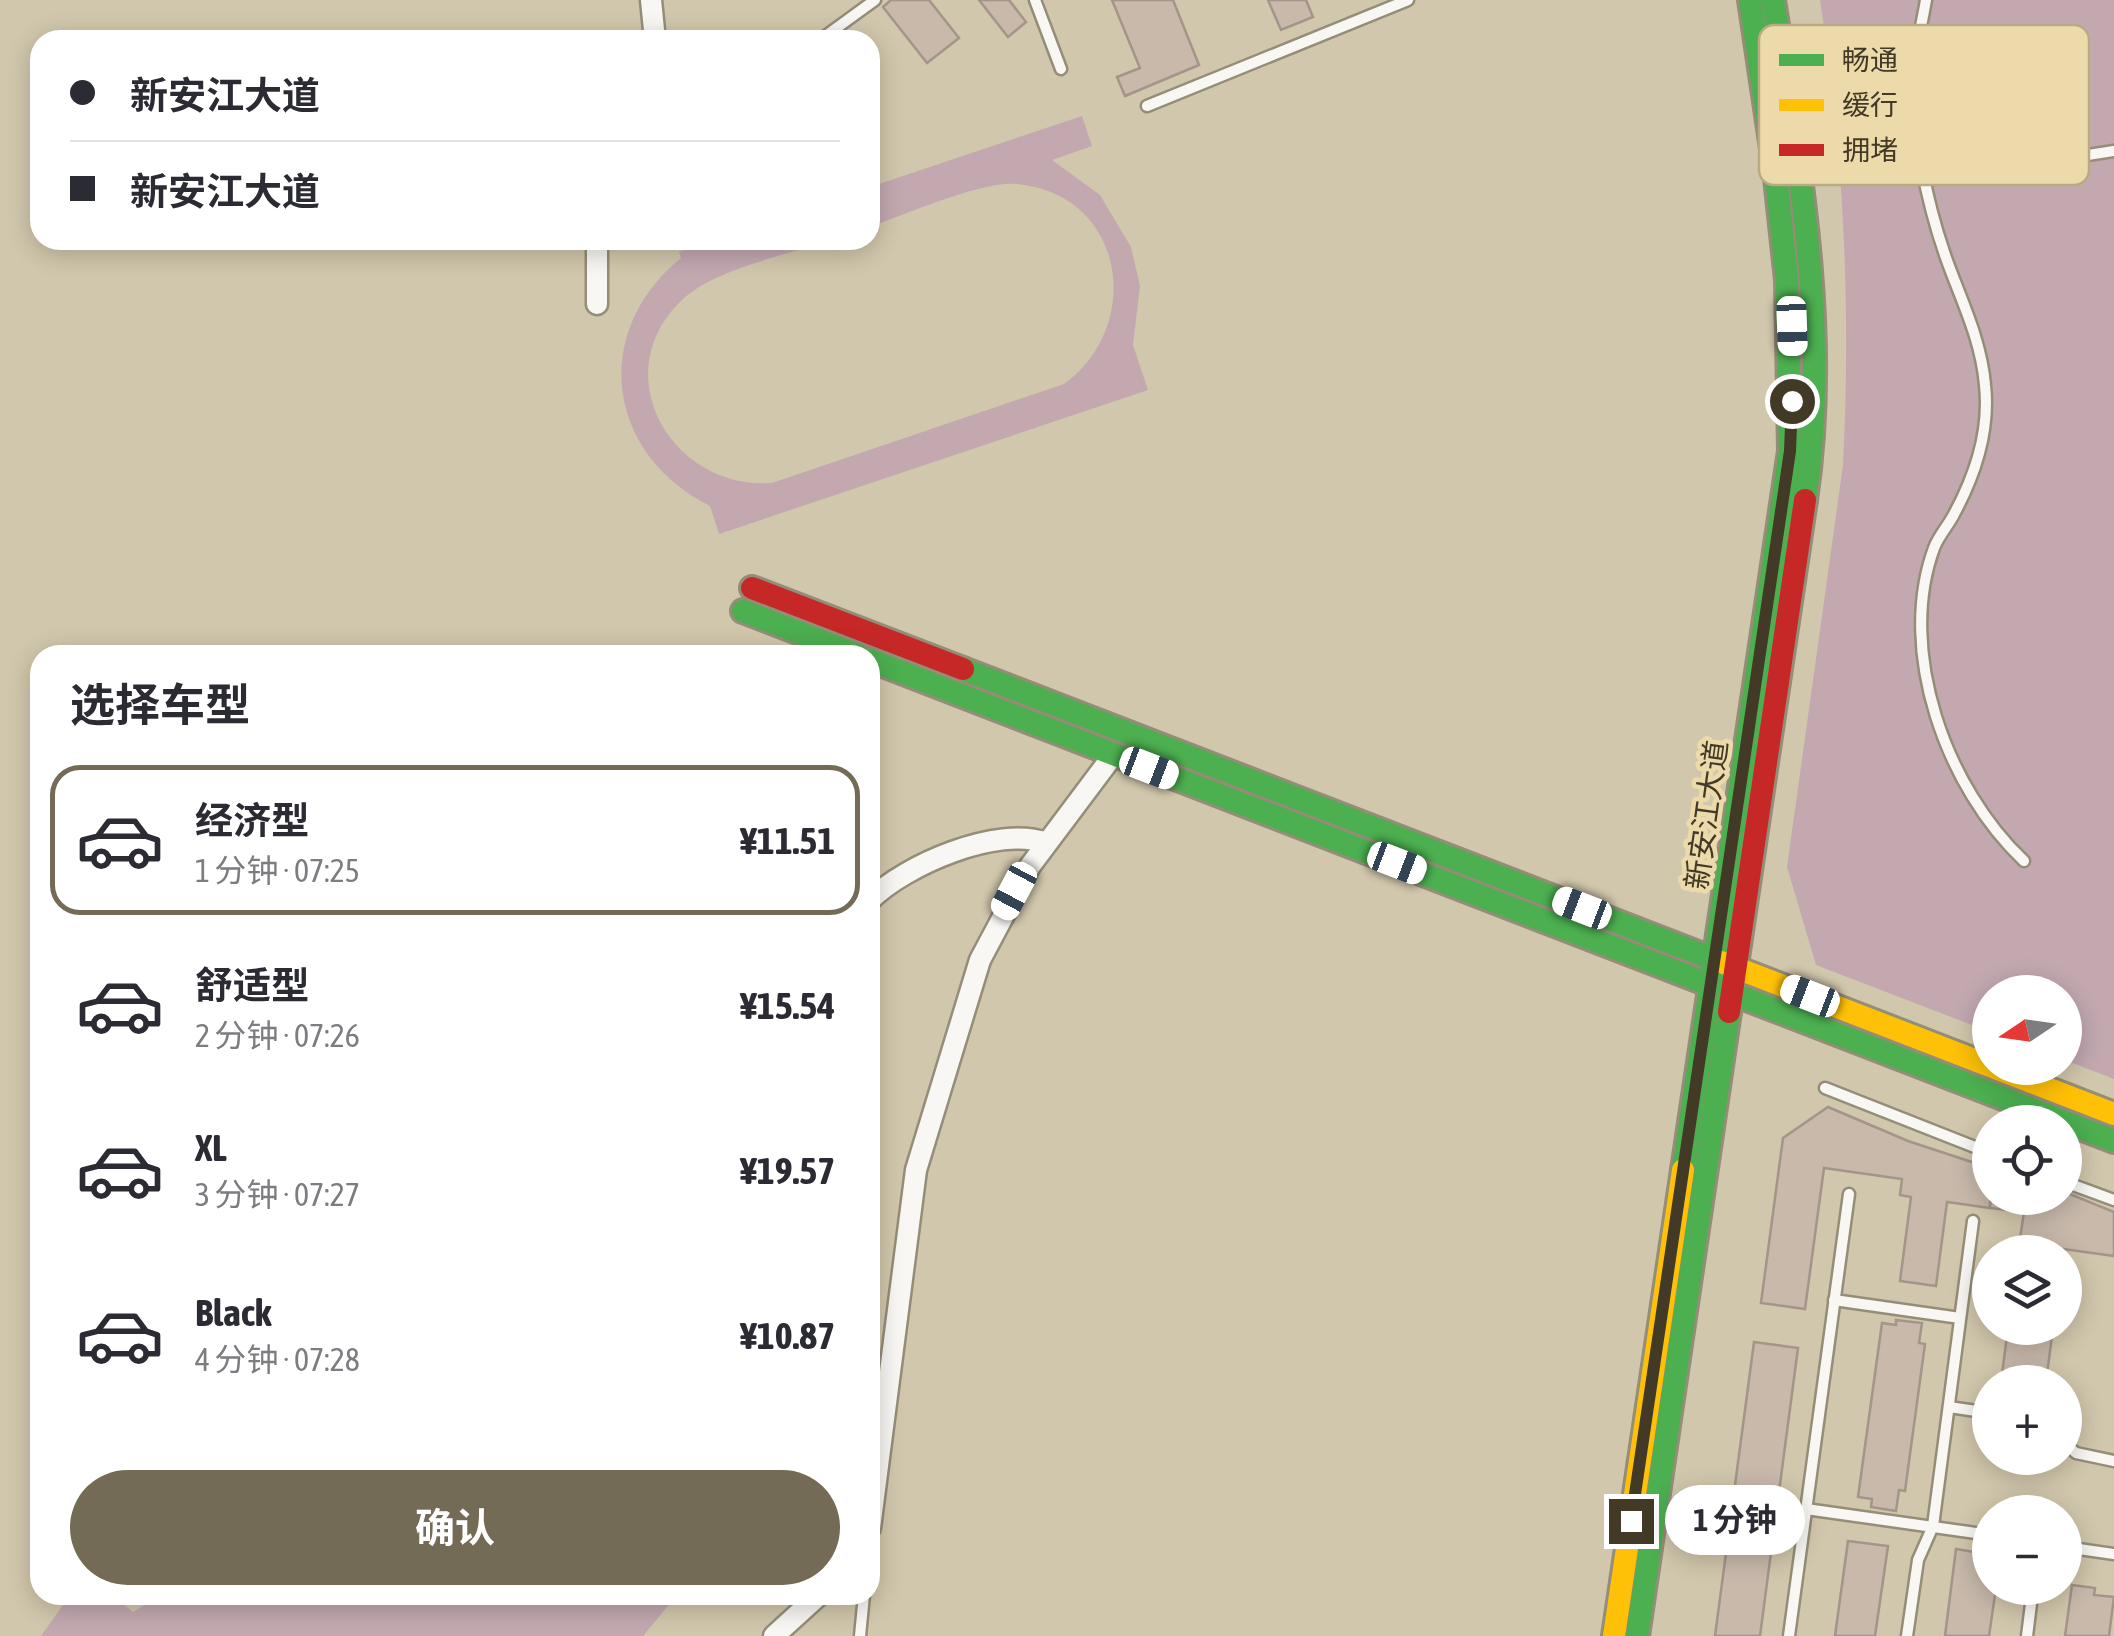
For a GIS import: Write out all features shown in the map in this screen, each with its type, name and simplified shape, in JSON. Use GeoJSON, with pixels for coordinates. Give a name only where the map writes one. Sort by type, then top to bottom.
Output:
{"type":"FeatureCollection","features":[{"type":"Feature","properties":{"kind":"main road","name":"新安江大道"},"geometry":{"type":"LineString","coordinates":[[1750,0],[1759,60]]}},
{"type":"Feature","properties":{"kind":"main road","name":"新安江大道"},"geometry":{"type":"LineString","coordinates":[[1773,0],[1777,25]]}},
{"type":"Feature","properties":{"kind":"main road","name":"新安江大道"},"geometry":{"type":"LineString","coordinates":[[1727,964],[1792,401],[1786,240],[1778,185]]}},
{"type":"Feature","properties":{"kind":"main road","name":"新安江大道"},"geometry":{"type":"LineString","coordinates":[[1614,1636],[1812,453],[1815,402],[1809,238],[1801,185]]}},
{"type":"Feature","properties":{"kind":"main road"},"geometry":{"type":"LineString","coordinates":[[752,588],[1972,1059]]}},
{"type":"Feature","properties":{"kind":"main road"},"geometry":{"type":"LineString","coordinates":[[743,611],[831,645]]}},
{"type":"Feature","properties":{"kind":"main road"},"geometry":{"type":"LineString","coordinates":[[880,664],[2114,1140]]}},
{"type":"Feature","properties":{"kind":"main road","name":"新安江大道"},"geometry":{"type":"LineString","coordinates":[[1637,1636],[1723,989]]}},
{"type":"Feature","properties":{"kind":"main road"},"geometry":{"type":"LineString","coordinates":[[2039,1085],[2114,1114]]}},
{"type":"Feature","properties":{"kind":"street"},"geometry":{"type":"LineString","coordinates":[[650,0],[654,30]]}},
{"type":"Feature","properties":{"kind":"street"},"geometry":{"type":"LineString","coordinates":[[596,304],[597,250]]}},
{"type":"Feature","properties":{"kind":"street"},"geometry":{"type":"LineString","coordinates":[[880,1454],[921,1151],[980,960],[1014,891],[1114,754]]}},
{"type":"Feature","properties":{"kind":"street"},"geometry":{"type":"LineString","coordinates":[[880,891],[896,876],[968,847],[1028,836],[1046,843]]}},
{"type":"Feature","properties":{"kind":"street"},"geometry":{"type":"LineString","coordinates":[[774,1636],[809,1605]]}},
{"type":"Feature","properties":{"kind":"lane"},"geometry":{"type":"LineString","coordinates":[[834,30],[875,0]]}},
{"type":"Feature","properties":{"kind":"lane"},"geometry":{"type":"LineString","coordinates":[[1035,0],[1061,69]]}},
{"type":"Feature","properties":{"kind":"lane"},"geometry":{"type":"LineString","coordinates":[[1148,106],[1408,0]]}},
{"type":"Feature","properties":{"kind":"lane"},"geometry":{"type":"LineString","coordinates":[[1922,25],[1926,0]]}},
{"type":"Feature","properties":{"kind":"lane"},"geometry":{"type":"LineString","coordinates":[[2089,155],[2114,151]]}},
{"type":"Feature","properties":{"kind":"lane"},"geometry":{"type":"LineString","coordinates":[[1927,185],[1946,257],[1976,339],[1986,402],[1982,442],[1971,478],[1935,545],[1922,590],[1930,684],[1943,740],[1963,786],[1990,826],[2024,861]]}},
{"type":"Feature","properties":{"kind":"lane"},"geometry":{"type":"LineString","coordinates":[[1825,1088],[1972,1146]]}},
{"type":"Feature","properties":{"kind":"lane"},"geometry":{"type":"LineString","coordinates":[[2082,1188],[2114,1200]]}},
{"type":"Feature","properties":{"kind":"lane"},"geometry":{"type":"LineString","coordinates":[[1789,1636],[1849,1194]]}},
{"type":"Feature","properties":{"kind":"lane"},"geometry":{"type":"LineString","coordinates":[[1907,1636],[1918,1560],[1933,1526],[1973,1221]]}},
{"type":"Feature","properties":{"kind":"lane"},"geometry":{"type":"LineString","coordinates":[[1834,1300],[1960,1318]]}},
{"type":"Feature","properties":{"kind":"lane"},"geometry":{"type":"LineString","coordinates":[[1948,1407],[1972,1410]]}},
{"type":"Feature","properties":{"kind":"lane"},"geometry":{"type":"LineString","coordinates":[[2082,1454],[2114,1461]]}},
{"type":"Feature","properties":{"kind":"lane"},"geometry":{"type":"LineString","coordinates":[[1806,1509],[1972,1532]]}},
{"type":"Feature","properties":{"kind":"lane"},"geometry":{"type":"LineString","coordinates":[[2082,1549],[2114,1554]]}},
{"type":"Feature","properties":{"kind":"lane"},"geometry":{"type":"LineString","coordinates":[[860,1636],[863,1605]]}},
{"type":"Feature","properties":{"kind":"lane"},"geometry":{"type":"LineString","coordinates":[[2027,1636],[2032,1605]]}},
{"type":"Feature","properties":{"kind":"shaded area"},"geometry":{"type":"Polygon","coordinates":[[[1820,0],[2114,0],[2114,1079],[2082,1067],[2082,975],[1972,975],[1972,1025],[1816,965],[1787,867],[1843,465],[1846,290],[1841,185],[2089,185],[2089,25],[1823,25],[1820,0]]]}},
{"type":"Feature","properties":{"kind":"shaded area"},"geometry":{"type":"Polygon","coordinates":[[[1082,116],[1092,146],[1052,160],[1100,195],[1131,247],[1140,286],[1133,345],[1148,390],[719,534],[710,506],[675,483],[649,456],[631,424],[622,390],[623,355],[633,321],[652,288],[681,258],[679,252],[798,250],[732,271],[696,289],[659,329],[649,361],[650,392],[660,422],[679,448],[705,468],[736,480],[772,483],[1064,384],[1090,359],[1106,329],[1113,297],[1111,266],[1101,236],[1081,211],[1053,193],[1002,184],[944,199],[880,223],[880,184],[1082,116]]]}},
{"type":"Feature","properties":{"kind":"shaded area"},"geometry":{"type":"Polygon","coordinates":[[[63,1605],[124,1605],[133,1612],[145,1605],[669,1605],[643,1636],[41,1636],[63,1605]]]}},
{"type":"Feature","properties":{"kind":"building"},"geometry":{"type":"Polygon","coordinates":[[[891,0],[929,0],[959,38],[927,63],[883,7],[891,0]]]}},
{"type":"Feature","properties":{"kind":"building"},"geometry":{"type":"Polygon","coordinates":[[[979,0],[1009,0],[1026,22],[1008,37],[979,0]]]}},
{"type":"Feature","properties":{"kind":"building"},"geometry":{"type":"Polygon","coordinates":[[[1112,0],[1173,0],[1199,65],[1125,96],[1117,77],[1140,68],[1112,0]]]}},
{"type":"Feature","properties":{"kind":"building"},"geometry":{"type":"Polygon","coordinates":[[[1268,0],[1306,0],[1313,17],[1281,30],[1268,0]]]}},
{"type":"Feature","properties":{"kind":"building"},"geometry":{"type":"Polygon","coordinates":[[[1828,1107],[1908,1141],[1972,1162],[1972,1205],[1947,1202],[1936,1286],[1900,1281],[1911,1197],[1900,1195],[1902,1179],[1824,1168],[1805,1309],[1761,1303],[1783,1138],[1828,1107]]]}},
{"type":"Feature","properties":{"kind":"building"},"geometry":{"type":"Polygon","coordinates":[[[2082,1199],[2114,1212],[2114,1256],[2082,1252],[2082,1235],[2021,1235],[2024,1215],[2082,1215],[2082,1199]]]}},
{"type":"Feature","properties":{"kind":"building"},"geometry":{"type":"Polygon","coordinates":[[[1896,1320],[1922,1323],[1919,1343],[1925,1344],[1905,1491],[1899,1490],[1896,1511],[1871,1507],[1872,1499],[1858,1497],[1882,1323],[1896,1325],[1896,1320]]]}},
{"type":"Feature","properties":{"kind":"building"},"geometry":{"type":"Polygon","coordinates":[[[1754,1342],[1798,1348],[1760,1636],[1715,1636],[1754,1342]]]}},
{"type":"Feature","properties":{"kind":"building"},"geometry":{"type":"Polygon","coordinates":[[[2006,1345],[2051,1345],[2048,1365],[2003,1365],[2006,1345]]]}},
{"type":"Feature","properties":{"kind":"building"},"geometry":{"type":"Polygon","coordinates":[[[1848,1541],[1888,1546],[1875,1636],[1835,1636],[1848,1541]]]}},
{"type":"Feature","properties":{"kind":"building"},"geometry":{"type":"Polygon","coordinates":[[[1956,1549],[1972,1552],[1972,1605],[1994,1605],[1989,1636],[1945,1636],[1956,1549]]]}},
{"type":"Feature","properties":{"kind":"building"},"geometry":{"type":"Polygon","coordinates":[[[2082,1586],[2095,1588],[2094,1595],[2114,1597],[2109,1636],[2065,1636],[2069,1605],[2082,1605],[2082,1586]]]}},
{"type":"Feature","properties":{"kind":"traffic: fast"},"geometry":{"type":"LineString","coordinates":[[1750,0],[1759,61]]}},
{"type":"Feature","properties":{"kind":"traffic: fast"},"geometry":{"type":"LineString","coordinates":[[1773,0],[1777,25]]}},
{"type":"Feature","properties":{"kind":"traffic: fast"},"geometry":{"type":"LineString","coordinates":[[1683,1170],[1790,451],[1787,280],[1777,185]]}},
{"type":"Feature","properties":{"kind":"traffic: fast"},"geometry":{"type":"LineString","coordinates":[[1801,185],[1813,312],[1814,375],[1805,500]]}},
{"type":"Feature","properties":{"kind":"traffic: fast"},"geometry":{"type":"LineString","coordinates":[[743,611],[831,645]]}},
{"type":"Feature","properties":{"kind":"traffic: fast"},"geometry":{"type":"LineString","coordinates":[[880,664],[2114,1141]]}},
{"type":"Feature","properties":{"kind":"traffic: fast"},"geometry":{"type":"LineString","coordinates":[[963,669],[1721,962]]}},
{"type":"Feature","properties":{"kind":"traffic: fast"},"geometry":{"type":"LineString","coordinates":[[1637,1636],[1729,1012]]}},
{"type":"Feature","properties":{"kind":"traffic: slow"},"geometry":{"type":"LineString","coordinates":[[1721,962],[1972,1059]]}},
{"type":"Feature","properties":{"kind":"traffic: slow"},"geometry":{"type":"LineString","coordinates":[[2039,1085],[2114,1114]]}},
{"type":"Feature","properties":{"kind":"traffic: slow"},"geometry":{"type":"LineString","coordinates":[[1614,1636],[1683,1170]]}},
{"type":"Feature","properties":{"kind":"traffic: jam"},"geometry":{"type":"LineString","coordinates":[[1729,1012],[1805,500]]}},
{"type":"Feature","properties":{"kind":"traffic: jam"},"geometry":{"type":"LineString","coordinates":[[752,588],[963,669]]}},
{"type":"Feature","properties":{"kind":"route"},"geometry":{"type":"LineString","coordinates":[[1631,1521],[1738,819],[1790,451],[1792,401]]}}]}
